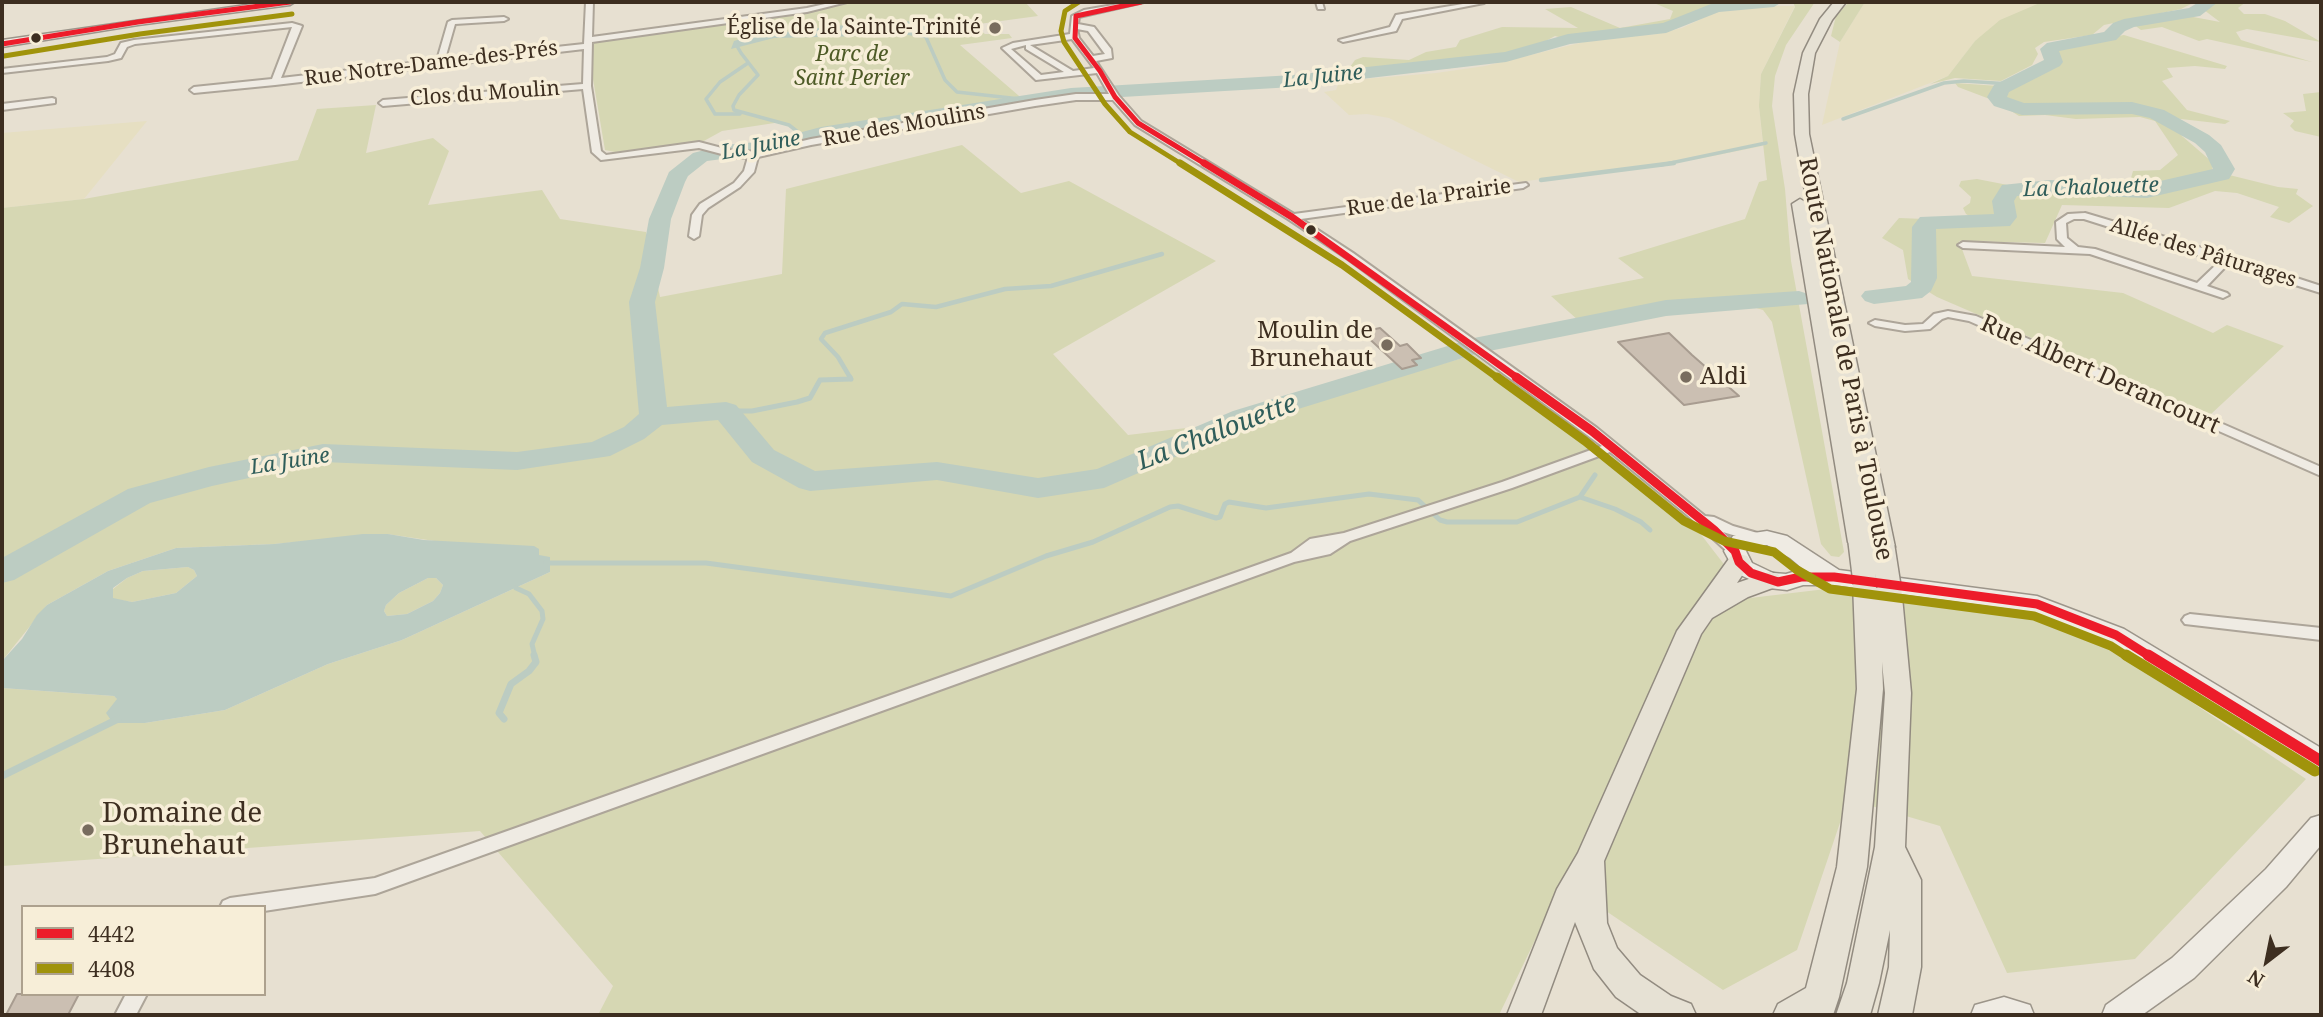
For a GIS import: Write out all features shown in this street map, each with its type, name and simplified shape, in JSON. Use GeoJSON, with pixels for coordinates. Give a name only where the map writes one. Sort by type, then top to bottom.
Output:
{"type":"FeatureCollection","features":[{"type":"Feature","properties":{"kind":"main road"},"geometry":{"type":"LineString","coordinates":[[2,44],[138,22],[290,2]]}},
{"type":"Feature","properties":{"kind":"main road","name":"Route Nationale de Paris à Toulouse"},"geometry":{"type":"LineString","coordinates":[[1827,2],[1814,17],[1796,52],[1787,93],[1788,133],[1871,544]]}},
{"type":"Feature","properties":{"kind":"main road","name":"Route Nationale de Paris à Toulouse"},"geometry":{"type":"LineString","coordinates":[[1840,2],[1826,19],[1808,53],[1801,94],[1802,134],[1881,613],[1898,693],[1890,847],[1863,983],[1853,1015]]}},
{"type":"Feature","properties":{"kind":"main road"},"geometry":{"type":"LineString","coordinates":[[1524,1015],[1572,890],[1590,860],[1690,631],[1737,556],[1741,541],[1756,537],[1768,538],[1790,546],[1802,569],[1834,577],[2037,604],[2116,635],[2321,761]]}},
{"type":"Feature","properties":{"kind":"main road"},"geometry":{"type":"LineString","coordinates":[[1737,556],[1751,573],[1769,580],[1787,582],[1802,569]]}},
{"type":"Feature","properties":{"kind":"main road"},"geometry":{"type":"LineString","coordinates":[[1702,615],[1739,591],[1769,580]]}},
{"type":"Feature","properties":{"kind":"main road","name":"Route Nationale de Paris à Toulouse"},"geometry":{"type":"LineString","coordinates":[[1819,1006],[1852,867],[1881,613]]}},
{"type":"Feature","properties":{"kind":"main road"},"geometry":{"type":"LineString","coordinates":[[2117,1015],[2183,968],[2276,878],[2321,826]]}},
{"type":"Feature","properties":{"kind":"main road"},"geometry":{"type":"LineString","coordinates":[[1890,847],[1906,880],[1905,967],[1895,1015]]}},
{"type":"Feature","properties":{"kind":"main road"},"geometry":{"type":"LineString","coordinates":[[1590,860],[1591,923],[1605,958],[1628,986],[1660,1008],[1679,1015]]}},
{"type":"Feature","properties":{"kind":"main road"},"geometry":{"type":"LineString","coordinates":[[1790,1015],[1819,1006]]}},
{"type":"Feature","properties":{"kind":"main road"},"geometry":{"type":"LineString","coordinates":[[1986,1015],[2019,1015]]}},
{"type":"Feature","properties":{"kind":"street","name":"Rue des Moulins"},"geometry":{"type":"LineString","coordinates":[[589,2],[587,86],[600,156],[611,158],[699,145],[721,152],[754,154],[1035,103],[1113,93]]}},
{"type":"Feature","properties":{"kind":"street","name":"Rue Notre-Dame-des-Prés"},"geometry":{"type":"LineString","coordinates":[[194,90],[440,63],[807,10],[843,2]]}},
{"type":"Feature","properties":{"kind":"street"},"geometry":{"type":"LineString","coordinates":[[1075,26],[1087,12],[1115,4],[1141,2]]}},
{"type":"Feature","properties":{"kind":"street"},"geometry":{"type":"LineString","coordinates":[[1343,40],[1393,29],[1399,17],[1479,2]]}},
{"type":"Feature","properties":{"kind":"street"},"geometry":{"type":"LineString","coordinates":[[440,63],[452,22],[504,19]]}},
{"type":"Feature","properties":{"kind":"street","name":"Rue Notre-Dame-des-Prés"},"geometry":{"type":"LineString","coordinates":[[2,71],[108,59],[118,56],[124,46],[134,42],[298,26],[275,82]]}},
{"type":"Feature","properties":{"kind":"street"},"geometry":{"type":"LineString","coordinates":[[1075,26],[1091,59],[1113,93],[1138,123],[1292,217],[1466,342],[1611,447],[1691,511],[1737,556]]}},
{"type":"Feature","properties":{"kind":"street"},"geometry":{"type":"LineString","coordinates":[[1091,59],[1109,56],[1107,49],[1091,29],[1075,26],[1006,48],[1035,76],[1046,78],[1100,70]]}},
{"type":"Feature","properties":{"kind":"street"},"geometry":{"type":"LineString","coordinates":[[1029,47],[1072,74]]}},
{"type":"Feature","properties":{"kind":"street","name":"Clos du Moulin"},"geometry":{"type":"LineString","coordinates":[[383,103],[587,86]]}},
{"type":"Feature","properties":{"kind":"street"},"geometry":{"type":"LineString","coordinates":[[2,107],[52,101]]}},
{"type":"Feature","properties":{"kind":"street"},"geometry":{"type":"LineString","coordinates":[[694,236],[697,215],[704,206],[749,172],[754,154]]}},
{"type":"Feature","properties":{"kind":"street","name":"Rue de la Prairie"},"geometry":{"type":"LineString","coordinates":[[1292,217],[1523,185]]}},
{"type":"Feature","properties":{"kind":"street","name":"Allée des Pâturages"},"geometry":{"type":"LineString","coordinates":[[2076,250],[2062,239],[2061,222],[2072,216],[2085,216],[2321,290]]}},
{"type":"Feature","properties":{"kind":"street"},"geometry":{"type":"LineString","coordinates":[[1963,245],[2091,251],[2223,296]]}},
{"type":"Feature","properties":{"kind":"street"},"geometry":{"type":"LineString","coordinates":[[2199,288],[2228,259]]}},
{"type":"Feature","properties":{"kind":"street","name":"Rue Albert Derancourt"},"geometry":{"type":"LineString","coordinates":[[1875,323],[1905,328],[1926,327],[1938,316],[1948,314],[1972,318],[2321,472]]}},
{"type":"Feature","properties":{"kind":"street"},"geometry":{"type":"LineString","coordinates":[[244,905],[375,886],[1291,558],[1325,551],[1345,538],[1611,447]]}},
{"type":"Feature","properties":{"kind":"street"},"geometry":{"type":"LineString","coordinates":[[1691,511],[1728,529],[1756,537]]}},
{"type":"Feature","properties":{"kind":"street"},"geometry":{"type":"LineString","coordinates":[[2190,620],[2321,634]]}},
{"type":"Feature","properties":{"kind":"street"},"geometry":{"type":"LineString","coordinates":[[125,1015],[136,996]]}},
{"type":"Feature","properties":{"kind":"shaded area"},"geometry":{"type":"Polygon","coordinates":[[[1865,2],[2044,2],[1975,41],[1948,76],[1822,125],[1840,42],[1865,2]]]}},
{"type":"Feature","properties":{"kind":"shaded area"},"geometry":{"type":"Polygon","coordinates":[[[1795,6],[1761,74],[1759,106],[1763,146],[1698,159],[1519,182],[1389,118],[1367,114],[1349,115],[1324,92],[1336,90],[1339,81],[1485,66],[1592,40],[1657,34],[1682,28],[1718,11],[1795,6]]]}},
{"type":"Feature","properties":{"kind":"shaded area"},"geometry":{"type":"Polygon","coordinates":[[[895,19],[923,24],[931,37],[908,35],[774,38],[731,49],[734,41],[751,36],[895,19]]]}},
{"type":"Feature","properties":{"kind":"shaded area"},"geometry":{"type":"Polygon","coordinates":[[[147,121],[84,199],[2,208],[2,133],[147,121]]]}},
{"type":"Feature","properties":{"kind":"shaded area"},"geometry":{"type":"Polygon","coordinates":[[[363,534],[388,534],[424,540],[534,546],[539,549],[539,555],[550,557],[550,572],[402,640],[328,664],[225,710],[145,723],[113,723],[106,713],[117,699],[114,696],[2,688],[2,661],[22,639],[37,615],[47,605],[108,571],[176,548],[274,544],[363,534]],[[188,567],[143,571],[113,588],[113,598],[132,602],[176,593],[197,576],[194,570],[188,567]],[[428,578],[399,593],[386,605],[384,611],[387,616],[407,614],[433,601],[443,585],[436,578],[428,578]]]}},
{"type":"Feature","properties":{"kind":"green space","name":"Parc de Saint Perier"},"geometry":{"type":"Polygon","coordinates":[[[849,2],[1025,2],[1038,16],[979,24],[977,28],[985,34],[1009,34],[1012,38],[960,45],[1026,102],[825,137],[803,136],[796,133],[793,127],[781,122],[722,131],[702,142],[615,152],[605,150],[592,73],[592,41],[808,11],[849,2]]]}},
{"type":"Feature","properties":{"kind":"green space"},"geometry":{"type":"Polygon","coordinates":[[[1739,2],[1706,8],[1666,26],[1618,35],[1574,41],[1555,36],[1516,57],[1493,62],[1445,69],[1440,68],[1437,61],[1431,60],[1404,71],[1350,71],[1355,60],[1363,57],[1409,60],[1426,52],[1456,47],[1460,40],[1502,27],[1578,28],[1545,9],[1571,7],[1620,28],[1670,19],[1673,11],[1654,3],[1739,2]]]}},
{"type":"Feature","properties":{"kind":"green space"},"geometry":{"type":"Polygon","coordinates":[[[1793,2],[1815,2],[1786,45],[1775,76],[1772,106],[1785,189],[1791,261],[1844,552],[1839,557],[1831,556],[1821,544],[1772,322],[1763,310],[1723,298],[1588,329],[1551,296],[1644,278],[1618,258],[1745,219],[1759,182],[1767,180],[1759,106],[1761,74],[1795,7],[1793,2]]]}},
{"type":"Feature","properties":{"kind":"green space"},"geometry":{"type":"Polygon","coordinates":[[[1849,2],[1865,2],[1840,42],[1831,36],[1836,16],[1849,2]]]}},
{"type":"Feature","properties":{"kind":"green space"},"geometry":{"type":"Polygon","coordinates":[[[2042,2],[2195,2],[2181,9],[2104,25],[2092,35],[2044,42],[2035,48],[2038,54],[2032,65],[2001,81],[1955,78],[1930,84],[1948,76],[1975,41],[2000,20],[2042,2]]]}},
{"type":"Feature","properties":{"kind":"green space"},"geometry":{"type":"Polygon","coordinates":[[[2215,2],[2246,2],[2238,8],[2244,14],[2265,14],[2285,21],[2321,42],[2247,29],[2236,32],[2241,40],[2312,62],[2207,39],[2199,41],[2162,27],[2141,30],[2133,24],[2188,16],[2220,22],[2204,10],[2215,2]]]}},
{"type":"Feature","properties":{"kind":"green space"},"geometry":{"type":"Polygon","coordinates":[[[2124,35],[2227,66],[2225,69],[2195,66],[2167,68],[2173,77],[2162,81],[2187,110],[2230,121],[2225,124],[2172,118],[2182,136],[2211,161],[2213,171],[2278,187],[2298,189],[2296,194],[2313,206],[2289,223],[2270,217],[2279,207],[2237,193],[2215,191],[2169,208],[2062,205],[2045,243],[1959,241],[1972,276],[2123,293],[2213,333],[2227,325],[2284,346],[2210,415],[1937,297],[1908,279],[1903,250],[1882,238],[1899,218],[1978,221],[1966,214],[1963,208],[1970,203],[1971,197],[1959,186],[1961,181],[1977,179],[2013,186],[2149,188],[2131,178],[2133,171],[2160,170],[2178,155],[2155,121],[2140,117],[2076,119],[2045,115],[2019,116],[1995,101],[1958,87],[1955,83],[2013,87],[2056,63],[2056,50],[2060,47],[2124,35]]]}},
{"type":"Feature","properties":{"kind":"green space"},"geometry":{"type":"Polygon","coordinates":[[[2321,92],[2321,137],[2295,131],[2290,126],[2294,121],[2283,113],[2306,111],[2303,94],[2321,92]]]}},
{"type":"Feature","properties":{"kind":"green space"},"geometry":{"type":"Polygon","coordinates":[[[376,105],[366,153],[433,138],[449,151],[428,205],[542,190],[560,219],[646,232],[660,297],[782,274],[786,189],[962,145],[1021,193],[1069,181],[1216,261],[1053,354],[1128,435],[1228,423],[1474,355],[1679,506],[1750,598],[1826,589],[2068,619],[2306,779],[2135,959],[2007,973],[1940,826],[1848,799],[1797,950],[1723,990],[1563,882],[1499,1015],[598,1015],[613,986],[480,831],[2,866],[2,688],[114,696],[145,723],[225,710],[328,664],[402,640],[550,572],[550,558],[387,534],[274,544],[176,548],[108,571],[47,605],[2,661],[2,208],[84,199],[298,160],[317,109],[376,105]]]}},
{"type":"Feature","properties":{"kind":"green space"},"geometry":{"type":"Polygon","coordinates":[[[188,567],[194,570],[197,576],[176,593],[132,602],[113,599],[113,589],[127,578],[143,571],[188,567]]]}},
{"type":"Feature","properties":{"kind":"green space"},"geometry":{"type":"Polygon","coordinates":[[[428,578],[436,578],[443,585],[433,601],[407,614],[387,616],[384,611],[386,605],[399,593],[428,578]]]}},
{"type":"Feature","properties":{"kind":"building","name":"Moulin de Brunehaut"},"geometry":{"type":"Polygon","coordinates":[[[1380,328],[1400,346],[1407,344],[1421,358],[1412,360],[1417,365],[1402,369],[1362,332],[1380,328]]]}},
{"type":"Feature","properties":{"kind":"building","name":"Aldi"},"geometry":{"type":"Polygon","coordinates":[[[1669,333],[1739,396],[1684,405],[1618,342],[1669,333]]]}},
{"type":"Feature","properties":{"kind":"building"},"geometry":{"type":"Polygon","coordinates":[[[17,994],[78,996],[68,1015],[6,1015],[17,994]]]}},
{"type":"Feature","properties":{"kind":"waterway","name":"La Juine"},"geometry":{"type":"LineString","coordinates":[[654,417],[642,302],[652,268],[660,219],[674,182],[680,172],[700,157],[724,151],[769,147],[821,133],[1071,94],[1293,81],[1506,57],[1568,39],[1666,28],[1716,7],[1774,2]]}},
{"type":"Feature","properties":{"kind":"waterway","name":"La Chalouette"},"geometry":{"type":"LineString","coordinates":[[1874,296],[1913,293],[1922,286],[1925,278],[1924,227],[1928,222],[2002,221],[2006,217],[2003,201],[2010,190],[2050,187],[2147,191],[2221,174],[2224,169],[2214,149],[2202,139],[2157,114],[2132,108],[2022,109],[2001,102],[1997,97],[2001,89],[2054,62],[2049,49],[2053,47],[2110,36],[2119,27],[2130,23],[2194,12],[2210,2]]}},
{"type":"Feature","properties":{"kind":"waterway"},"geometry":{"type":"LineString","coordinates":[[925,35],[945,80],[957,92],[1029,100]]}},
{"type":"Feature","properties":{"kind":"waterway"},"geometry":{"type":"LineString","coordinates":[[739,44],[737,46],[741,53],[758,75],[739,95],[733,106],[734,110],[789,125],[803,136]]}},
{"type":"Feature","properties":{"kind":"waterway"},"geometry":{"type":"LineString","coordinates":[[740,114],[715,114],[706,99],[720,82],[748,63]]}},
{"type":"Feature","properties":{"kind":"waterway"},"geometry":{"type":"LineString","coordinates":[[1843,119],[1944,83],[1964,81],[2010,84]]}},
{"type":"Feature","properties":{"kind":"waterway"},"geometry":{"type":"LineString","coordinates":[[1665,164],[1766,143]]}},
{"type":"Feature","properties":{"kind":"waterway"},"geometry":{"type":"LineString","coordinates":[[1665,164],[1674,163]]}},
{"type":"Feature","properties":{"kind":"waterway"},"geometry":{"type":"LineString","coordinates":[[1541,180],[1665,164]]}},
{"type":"Feature","properties":{"kind":"waterway"},"geometry":{"type":"LineString","coordinates":[[1661,165],[1665,164]]}},
{"type":"Feature","properties":{"kind":"waterway"},"geometry":{"type":"LineString","coordinates":[[851,379],[838,357],[821,339],[825,333],[891,312],[902,304],[936,307],[1005,289],[1051,286],[1162,254]]}},
{"type":"Feature","properties":{"kind":"waterway","name":"La Chalouette"},"geometry":{"type":"LineString","coordinates":[[654,417],[726,411],[763,456],[810,481],[937,471],[1038,488],[1104,478],[1243,417],[1474,346],[1666,308],[1799,299]]}},
{"type":"Feature","properties":{"kind":"waterway"},"geometry":{"type":"LineString","coordinates":[[726,411],[752,411],[797,402],[810,398],[820,380],[851,379]]}},
{"type":"Feature","properties":{"kind":"waterway","name":"La Juine"},"geometry":{"type":"LineString","coordinates":[[2,572],[139,496],[209,477],[323,453],[517,461],[599,450],[634,433],[654,417]]}},
{"type":"Feature","properties":{"kind":"waterway"},"geometry":{"type":"LineString","coordinates":[[1580,497],[1595,475]]}},
{"type":"Feature","properties":{"kind":"waterway"},"geometry":{"type":"LineString","coordinates":[[546,563],[706,563],[951,596],[1046,556],[1093,542],[1170,507],[1178,506],[1216,518],[1220,517],[1225,504],[1229,502],[1266,508],[1369,494],[1418,500],[1440,520],[1447,522],[1517,522],[1580,497]]}},
{"type":"Feature","properties":{"kind":"waterway"},"geometry":{"type":"LineString","coordinates":[[1580,497],[1615,509],[1641,522],[1650,530]]}},
{"type":"Feature","properties":{"kind":"waterway"},"geometry":{"type":"LineString","coordinates":[[516,588],[529,594],[542,611],[543,619],[532,644],[535,657]]}},
{"type":"Feature","properties":{"kind":"waterway"},"geometry":{"type":"LineString","coordinates":[[504,719],[499,713],[511,684],[529,671],[536,662],[534,655]]}},
{"type":"Feature","properties":{"kind":"waterway"},"geometry":{"type":"LineString","coordinates":[[2,776],[118,719]]}},
{"type":"Feature","properties":{"kind":"transit line","name":"4442"},"geometry":{"type":"LineString","coordinates":[[2,44],[138,22],[290,2]]}},
{"type":"Feature","properties":{"kind":"transit line","name":"4408"},"geometry":{"type":"LineString","coordinates":[[1079,2],[1065,11],[1061,31],[1064,42],[1105,104],[1130,132],[1342,265],[1585,441],[1684,521],[1724,541],[1774,552],[1797,570],[1830,589],[2034,616],[2111,646],[2315,771]]}},
{"type":"Feature","properties":{"kind":"transit line","name":"4442"},"geometry":{"type":"LineString","coordinates":[[1076,16],[1141,2]]}},
{"type":"Feature","properties":{"kind":"transit line","name":"4408"},"geometry":{"type":"LineString","coordinates":[[4,56],[140,34],[292,14]]}},
{"type":"Feature","properties":{"kind":"transit line","name":"4442"},"geometry":{"type":"LineString","coordinates":[[1076,16],[1075,38],[1100,71],[1115,97],[1138,123],[1292,217],[1592,431],[1714,530],[1735,551],[1739,562],[1751,573],[1778,582],[1801,577],[1834,577],[2037,604],[2116,635],[2321,761]]}},
{"type":"Feature","properties":{"kind":"place","name":"Église de la Sainte-Trinité"},"geometry":{"type":"Point","coordinates":[995,28]}},
{"type":"Feature","properties":{"kind":"place","name":"Moulin de Brunehaut"},"geometry":{"type":"Point","coordinates":[1387,345]}},
{"type":"Feature","properties":{"kind":"place","name":"Aldi"},"geometry":{"type":"Point","coordinates":[1686,377]}},
{"type":"Feature","properties":{"kind":"place","name":"Domaine de Brunehaut"},"geometry":{"type":"Point","coordinates":[88,830]}}]}
